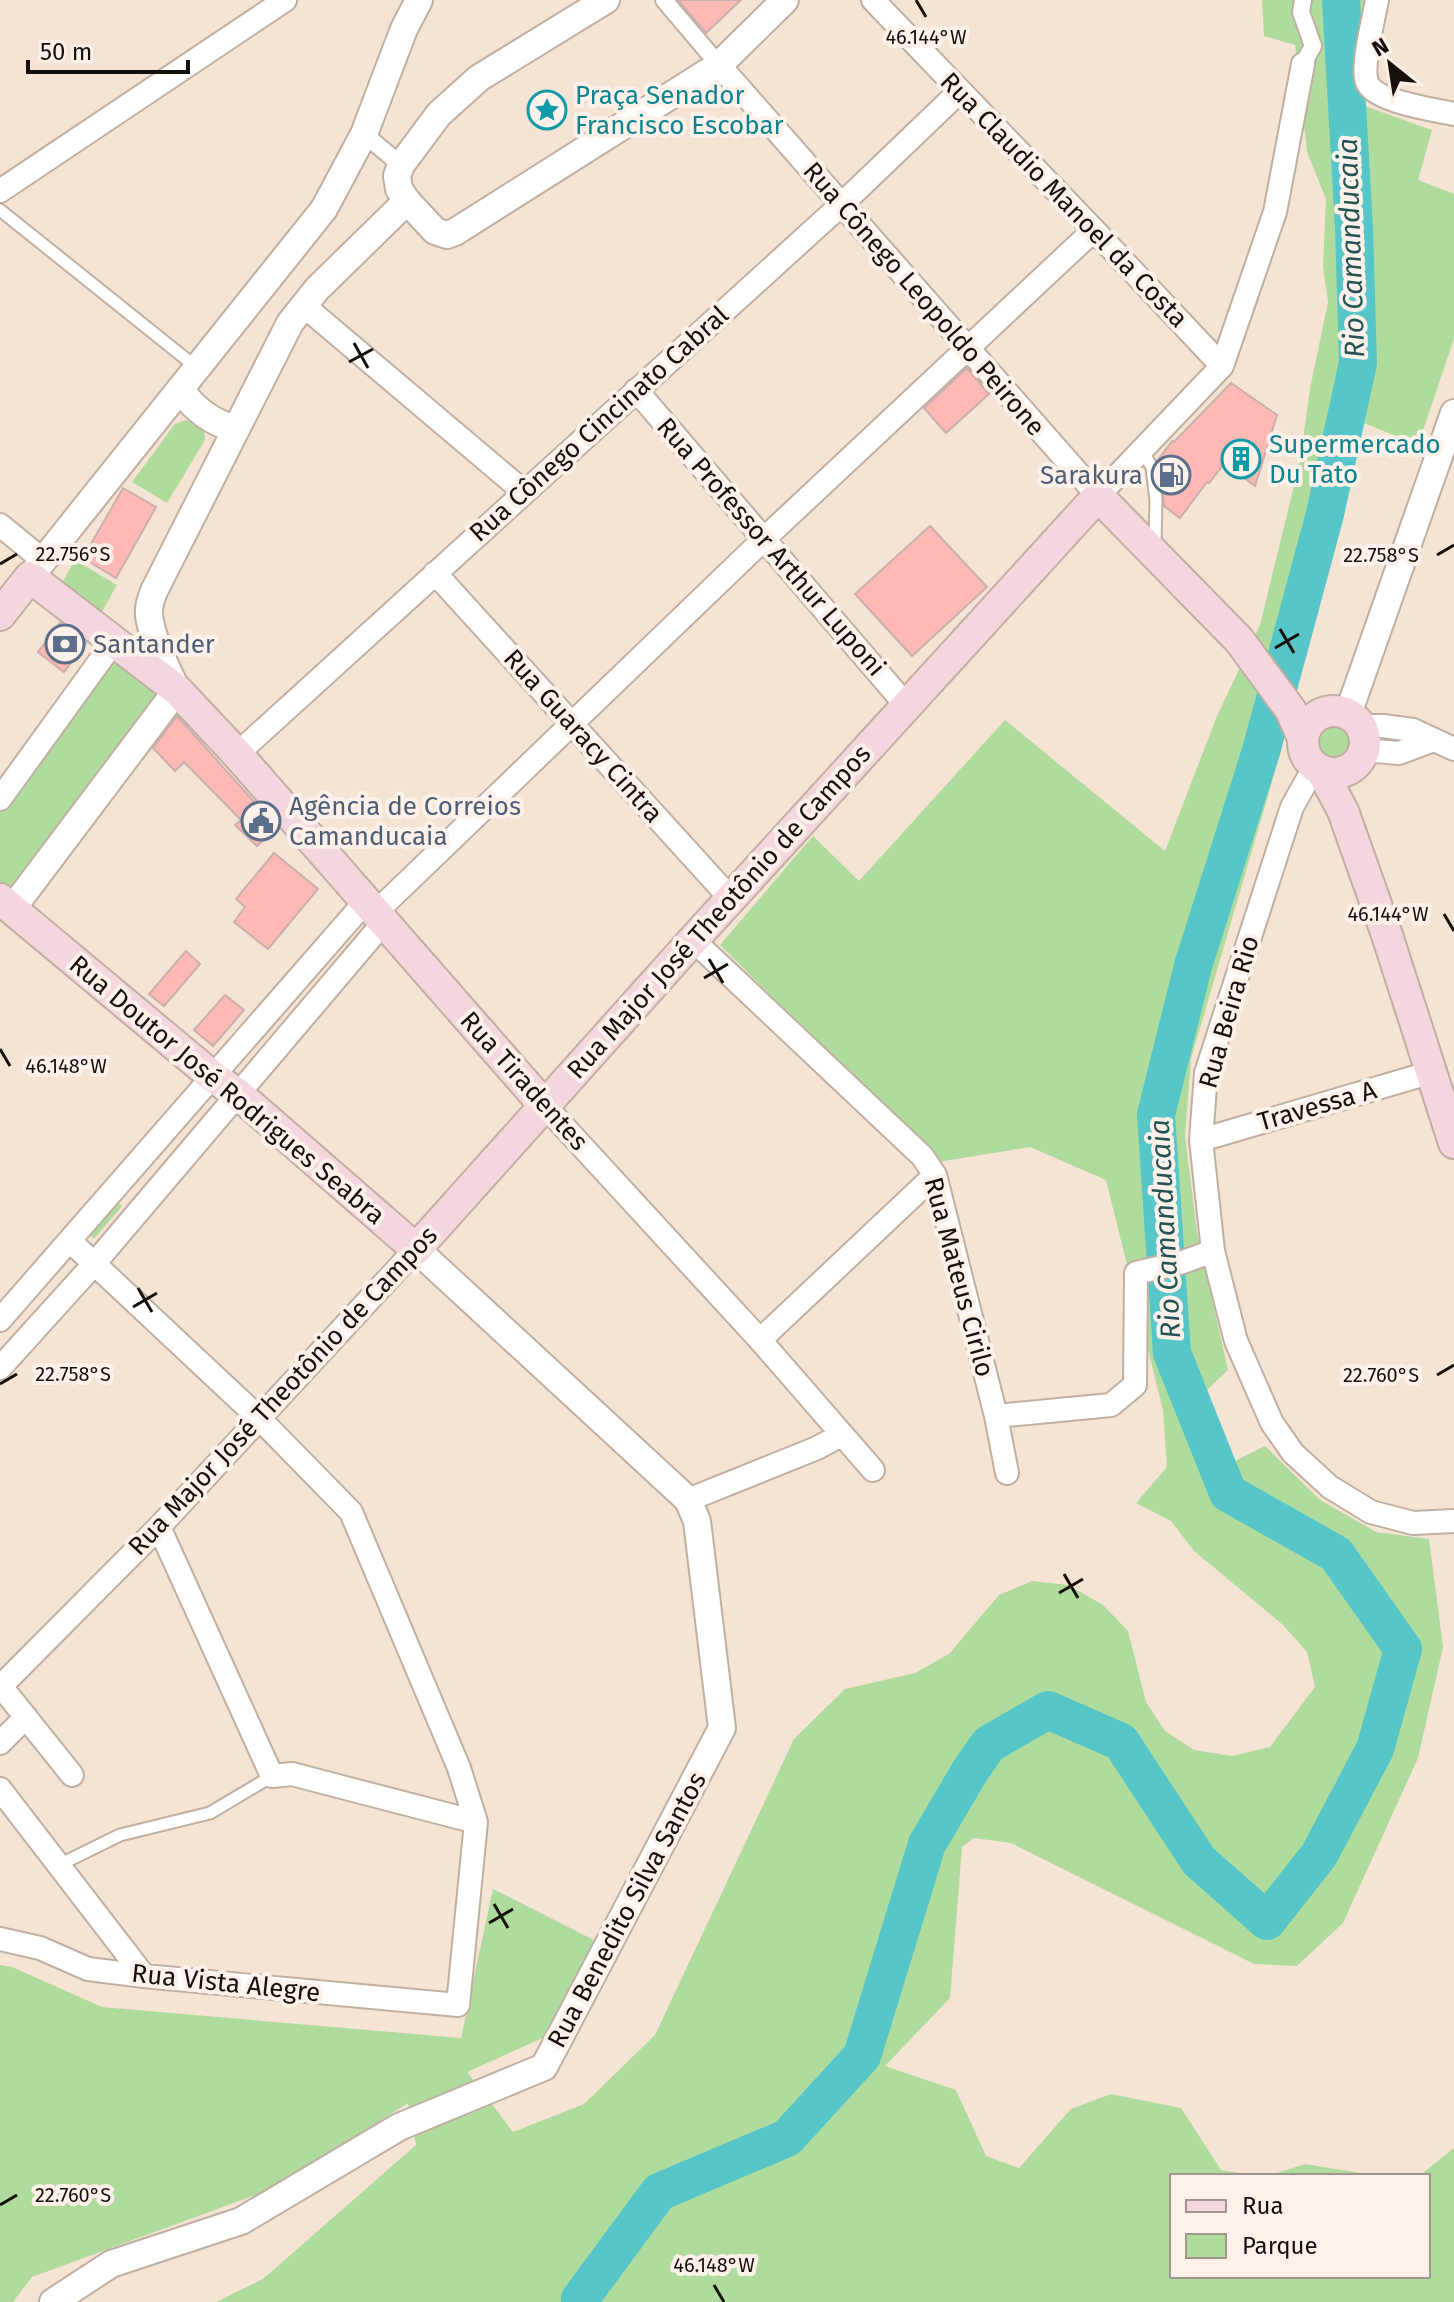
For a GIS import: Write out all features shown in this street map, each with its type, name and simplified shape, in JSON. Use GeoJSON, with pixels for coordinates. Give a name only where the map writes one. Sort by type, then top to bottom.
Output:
{"type":"FeatureCollection","features":[{"type":"Feature","properties":{"kind":"main road","name":"Rua Cônego Leopoldo Peirone"},"geometry":{"type":"LineString","coordinates":[[1098,496],[1239,640],[1290,709],[1342,735]]}},
{"type":"Feature","properties":{"kind":"main road","name":"Rua Major José Theotônio de Campos"},"geometry":{"type":"LineString","coordinates":[[416,1249],[1098,496]]}},
{"type":"Feature","properties":{"kind":"main road"},"geometry":{"type":"LineString","coordinates":[[0,615],[37,569]]}},
{"type":"Feature","properties":{"kind":"main road","name":"Rua Tiradentes"},"geometry":{"type":"LineString","coordinates":[[37,569],[115,640],[177,690],[237,754],[544,1105]]}},
{"type":"Feature","properties":{"kind":"main road"},"geometry":{"type":"LineString","coordinates":[[1342,735],[1303,749],[1343,811],[1454,1143]]}},
{"type":"Feature","properties":{"kind":"main road"},"geometry":{"type":"LineString","coordinates":[[1318,768],[1342,772],[1342,735]]}},
{"type":"Feature","properties":{"kind":"main road"},"geometry":{"type":"LineString","coordinates":[[1342,735],[1343,811]]}},
{"type":"Feature","properties":{"kind":"main road","name":"Rua Doutor José Rodrigues Seabra"},"geometry":{"type":"LineString","coordinates":[[4,911],[239,1095],[416,1249]]}},
{"type":"Feature","properties":{"kind":"street"},"geometry":{"type":"LineString","coordinates":[[0,191],[285,0]]}},
{"type":"Feature","properties":{"kind":"street"},"geometry":{"type":"LineString","coordinates":[[0,525],[37,569],[324,209],[364,134],[404,29],[419,0]]}},
{"type":"Feature","properties":{"kind":"street"},"geometry":{"type":"LineString","coordinates":[[606,0],[479,78],[439,114],[401,165],[397,176],[399,189],[435,231],[447,235],[455,232],[719,65],[785,0]]}},
{"type":"Feature","properties":{"kind":"street"},"geometry":{"type":"LineString","coordinates":[[664,0],[719,65]]}},
{"type":"Feature","properties":{"kind":"street","name":"Rua Claudio Manoel da Costa"},"geometry":{"type":"LineString","coordinates":[[873,0],[1222,366]]}},
{"type":"Feature","properties":{"kind":"street"},"geometry":{"type":"LineString","coordinates":[[1303,0],[1301,12],[1313,46],[1303,64]]}},
{"type":"Feature","properties":{"kind":"street"},"geometry":{"type":"LineString","coordinates":[[1377,0],[1365,69],[1366,82],[1381,96],[1454,114]]}},
{"type":"Feature","properties":{"kind":"street","name":"Rua Major José Theotônio de Campos"},"geometry":{"type":"LineString","coordinates":[[1098,496],[1222,366],[1275,212],[1303,64]]}},
{"type":"Feature","properties":{"kind":"street","name":"Rua Cônego Leopoldo Peirone"},"geometry":{"type":"LineString","coordinates":[[719,65],[1098,496]]}},
{"type":"Feature","properties":{"kind":"street","name":"Rua Cônego Cincinato Cabral"},"geometry":{"type":"LineString","coordinates":[[237,754],[841,205],[959,92]]}},
{"type":"Feature","properties":{"kind":"street"},"geometry":{"type":"LineString","coordinates":[[364,134],[401,165]]}},
{"type":"Feature","properties":{"kind":"street"},"geometry":{"type":"LineString","coordinates":[[4,911],[177,690],[163,662],[149,616],[149,604],[290,323],[317,289],[407,201]]}},
{"type":"Feature","properties":{"kind":"street"},"geometry":{"type":"LineString","coordinates":[[0,1320],[212,1076],[375,912],[765,538],[1094,230]]}},
{"type":"Feature","properties":{"kind":"street"},"geometry":{"type":"LineString","coordinates":[[264,284],[276,285],[303,305],[523,491]]}},
{"type":"Feature","properties":{"kind":"street"},"geometry":{"type":"LineString","coordinates":[[180,389],[190,403],[219,425],[236,429]]}},
{"type":"Feature","properties":{"kind":"street","name":"Rua Professor Arthur Luponi"},"geometry":{"type":"LineString","coordinates":[[636,390],[906,705]]}},
{"type":"Feature","properties":{"kind":"street"},"geometry":{"type":"LineString","coordinates":[[1454,413],[1342,735],[1399,753],[1431,741],[1454,749]]}},
{"type":"Feature","properties":{"kind":"street","name":"Rua Guaracy Cintra"},"geometry":{"type":"LineString","coordinates":[[435,573],[731,899]]}},
{"type":"Feature","properties":{"kind":"street"},"geometry":{"type":"LineString","coordinates":[[0,799],[115,640]]}},
{"type":"Feature","properties":{"kind":"street","name":"Rua Beira Rio"},"geometry":{"type":"LineString","coordinates":[[1318,768],[1292,807],[1206,1073],[1201,1140],[1213,1251],[1236,1341],[1272,1423],[1293,1453],[1330,1487],[1371,1512],[1413,1523],[1454,1521]]}},
{"type":"Feature","properties":{"kind":"street"},"geometry":{"type":"LineString","coordinates":[[0,1368],[239,1095],[375,912]]}},
{"type":"Feature","properties":{"kind":"street","name":"Rua Mateus Cirilo"},"geometry":{"type":"LineString","coordinates":[[693,940],[922,1156],[935,1175],[996,1416],[1007,1473]]}},
{"type":"Feature","properties":{"kind":"street","name":"Travessa A"},"geometry":{"type":"LineString","coordinates":[[1201,1140],[1432,1072]]}},
{"type":"Feature","properties":{"kind":"street","name":"Rua Tiradentes"},"geometry":{"type":"LineString","coordinates":[[544,1105],[760,1340],[873,1470]]}},
{"type":"Feature","properties":{"kind":"street"},"geometry":{"type":"LineString","coordinates":[[760,1340],[935,1175]]}},
{"type":"Feature","properties":{"kind":"street"},"geometry":{"type":"LineString","coordinates":[[70,1241],[260,1419],[351,1512],[459,1768],[476,1822]]}},
{"type":"Feature","properties":{"kind":"street","name":"Rua Major José Theotônio de Campos"},"geometry":{"type":"LineString","coordinates":[[0,1685],[159,1527],[416,1249]]}},
{"type":"Feature","properties":{"kind":"street","name":"Rua Doutor José Rodrigues Seabra"},"geometry":{"type":"LineString","coordinates":[[416,1249],[688,1500]]}},
{"type":"Feature","properties":{"kind":"street"},"geometry":{"type":"LineString","coordinates":[[996,1416],[1111,1405],[1135,1385],[1136,1273],[1213,1251]]}},
{"type":"Feature","properties":{"kind":"street"},"geometry":{"type":"LineString","coordinates":[[688,1500],[817,1448],[841,1435]]}},
{"type":"Feature","properties":{"kind":"street","name":"Rua Benedito Silva Santos"},"geometry":{"type":"LineString","coordinates":[[53,2302],[111,2264],[241,2221],[399,2127],[544,2067],[722,1728],[697,1521],[688,1500]]}},
{"type":"Feature","properties":{"kind":"street"},"geometry":{"type":"LineString","coordinates":[[159,1527],[272,1776],[292,1774],[476,1822]]}},
{"type":"Feature","properties":{"kind":"street"},"geometry":{"type":"LineString","coordinates":[[0,1685],[72,1775]]}},
{"type":"Feature","properties":{"kind":"street"},"geometry":{"type":"LineString","coordinates":[[0,1743],[26,1717]]}},
{"type":"Feature","properties":{"kind":"street"},"geometry":{"type":"LineString","coordinates":[[0,1789],[144,1976]]}},
{"type":"Feature","properties":{"kind":"street","name":"Rua Vista Alegre"},"geometry":{"type":"LineString","coordinates":[[0,1939],[40,1948],[88,1969],[458,2005],[476,1822]]}},
{"type":"Feature","properties":{"kind":"lane"},"geometry":{"type":"LineString","coordinates":[[0,210],[197,367]]}},
{"type":"Feature","properties":{"kind":"lane"},"geometry":{"type":"LineString","coordinates":[[1142,451],[1152,467],[1154,478],[1154,553]]}},
{"type":"Feature","properties":{"kind":"lane"},"geometry":{"type":"LineString","coordinates":[[59,1865],[120,1835],[210,1813],[272,1776]]}},
{"type":"Feature","properties":{"kind":"green space"},"geometry":{"type":"Polygon","coordinates":[[[1262,0],[1367,0],[1356,103],[1432,130],[1418,180],[1454,194],[1454,339],[1418,445],[1364,423],[1292,654],[1282,748],[1191,1059],[1185,1137],[1197,1232],[1228,1370],[1200,1397],[1231,1463],[1265,1446],[1320,1500],[1376,1532],[1429,1539],[1443,1647],[1418,1758],[1343,1923],[1297,1966],[1254,1964],[1011,1843],[974,1838],[962,1847],[950,1998],[885,2066],[956,2090],[986,2156],[1019,2168],[1071,2109],[1111,2094],[1181,2108],[1221,2170],[1246,2174],[1170,2174],[1170,2278],[1430,2278],[1430,2174],[1422,2174],[1454,2148],[1454,2302],[216,2302],[263,2279],[416,2145],[408,2103],[277,2187],[32,2277],[13,2302],[0,2302],[0,1965],[12,1967],[102,2007],[461,2038],[493,1889],[594,1940],[547,2036],[467,2072],[513,2132],[584,2104],[655,2035],[794,1739],[845,1689],[915,1673],[949,1654],[999,1595],[1032,1581],[1068,1585],[1103,1605],[1128,1631],[1146,1702],[1165,1731],[1194,1750],[1232,1756],[1270,1747],[1315,1687],[1307,1652],[1283,1625],[1194,1551],[1171,1521],[1136,1503],[1167,1467],[1163,1410],[1106,1180],[1030,1147],[938,1162],[720,945],[813,836],[859,881],[1005,720],[1165,851],[1217,716],[1260,625],[1300,461],[1310,389],[1328,302],[1323,267],[1326,199],[1307,152],[1295,45],[1264,36],[1262,0]]]}},
{"type":"Feature","properties":{"kind":"green space"},"geometry":{"type":"Polygon","coordinates":[[[186,420],[202,429],[205,440],[167,503],[132,482],[175,424],[186,420]]]}},
{"type":"Feature","properties":{"kind":"green space"},"geometry":{"type":"Polygon","coordinates":[[[75,560],[117,585],[100,615],[58,590],[75,560]]]}},
{"type":"Feature","properties":{"kind":"green space"},"geometry":{"type":"Polygon","coordinates":[[[116,646],[172,691],[8,899],[0,893],[0,804],[116,646]]]}},
{"type":"Feature","properties":{"kind":"green space"},"geometry":{"type":"Polygon","coordinates":[[[1334,715],[1353,723],[1361,742],[1353,761],[1334,769],[1315,761],[1307,742],[1315,723],[1334,715]]]}},
{"type":"Feature","properties":{"kind":"green space"},"geometry":{"type":"Polygon","coordinates":[[[116,1201],[122,1206],[94,1239],[88,1234],[116,1201]]]}},
{"type":"Feature","properties":{"kind":"green space"},"geometry":{"type":"Polygon","coordinates":[[[1305,2164],[1367,2174],[1274,2174],[1305,2164]]]}},
{"type":"Feature","properties":{"kind":"building"},"geometry":{"type":"Polygon","coordinates":[[[678,0],[741,0],[706,33],[678,0]]]}},
{"type":"Feature","properties":{"kind":"building"},"geometry":{"type":"Polygon","coordinates":[[[967,368],[989,394],[946,433],[924,408],[967,368]]]}},
{"type":"Feature","properties":{"kind":"building","name":"Supermercado Du Tato"},"geometry":{"type":"Polygon","coordinates":[[[1231,383],[1277,415],[1255,486],[1225,463],[1180,518],[1164,506],[1158,460],[1172,441],[1231,383]]]}},
{"type":"Feature","properties":{"kind":"building"},"geometry":{"type":"Polygon","coordinates":[[[123,488],[156,507],[116,578],[83,558],[123,488]]]}},
{"type":"Feature","properties":{"kind":"building"},"geometry":{"type":"Polygon","coordinates":[[[930,526],[987,587],[912,656],[855,594],[930,526]]]}},
{"type":"Feature","properties":{"kind":"building","name":"Santander"},"geometry":{"type":"Polygon","coordinates":[[[60,623],[86,643],[64,672],[38,652],[60,623]]]}},
{"type":"Feature","properties":{"kind":"building"},"geometry":{"type":"Polygon","coordinates":[[[177,716],[277,827],[257,846],[235,825],[241,820],[184,762],[175,771],[153,748],[177,716]]]}},
{"type":"Feature","properties":{"kind":"building"},"geometry":{"type":"Polygon","coordinates":[[[274,853],[318,889],[268,949],[234,922],[245,907],[236,899],[274,853]]]}},
{"type":"Feature","properties":{"kind":"building"},"geometry":{"type":"Polygon","coordinates":[[[186,951],[200,964],[164,1006],[149,994],[186,951]]]}},
{"type":"Feature","properties":{"kind":"building"},"geometry":{"type":"Polygon","coordinates":[[[225,995],[244,1010],[213,1046],[194,1030],[225,995]]]}},
{"type":"Feature","properties":{"kind":"waterway","name":"Rio Camanducaia"},"geometry":{"type":"LineString","coordinates":[[581,2302],[580,2299],[659,2192],[787,2138],[862,2056],[927,1844],[989,1744],[1048,1710],[1121,1742],[1199,1861],[1267,1921],[1319,1855],[1375,1749],[1403,1649],[1336,1554],[1228,1493],[1172,1353],[1156,1115],[1193,966],[1261,751],[1325,514],[1358,363],[1341,0]]}},
{"type":"Feature","properties":{"kind":"place","name":"Praça Senador Francisco Escobar"},"geometry":{"type":"Point","coordinates":[547,110]}},
{"type":"Feature","properties":{"kind":"place","name":"Supermercado Du Tato"},"geometry":{"type":"Point","coordinates":[1241,459]}},
{"type":"Feature","properties":{"kind":"place","name":"Sarakura"},"geometry":{"type":"Point","coordinates":[1171,475]}},
{"type":"Feature","properties":{"kind":"place","name":"Santander"},"geometry":{"type":"Point","coordinates":[65,644]}},
{"type":"Feature","properties":{"kind":"place","name":"Agência de Correios Camanducaia"},"geometry":{"type":"Point","coordinates":[261,821]}}]}
